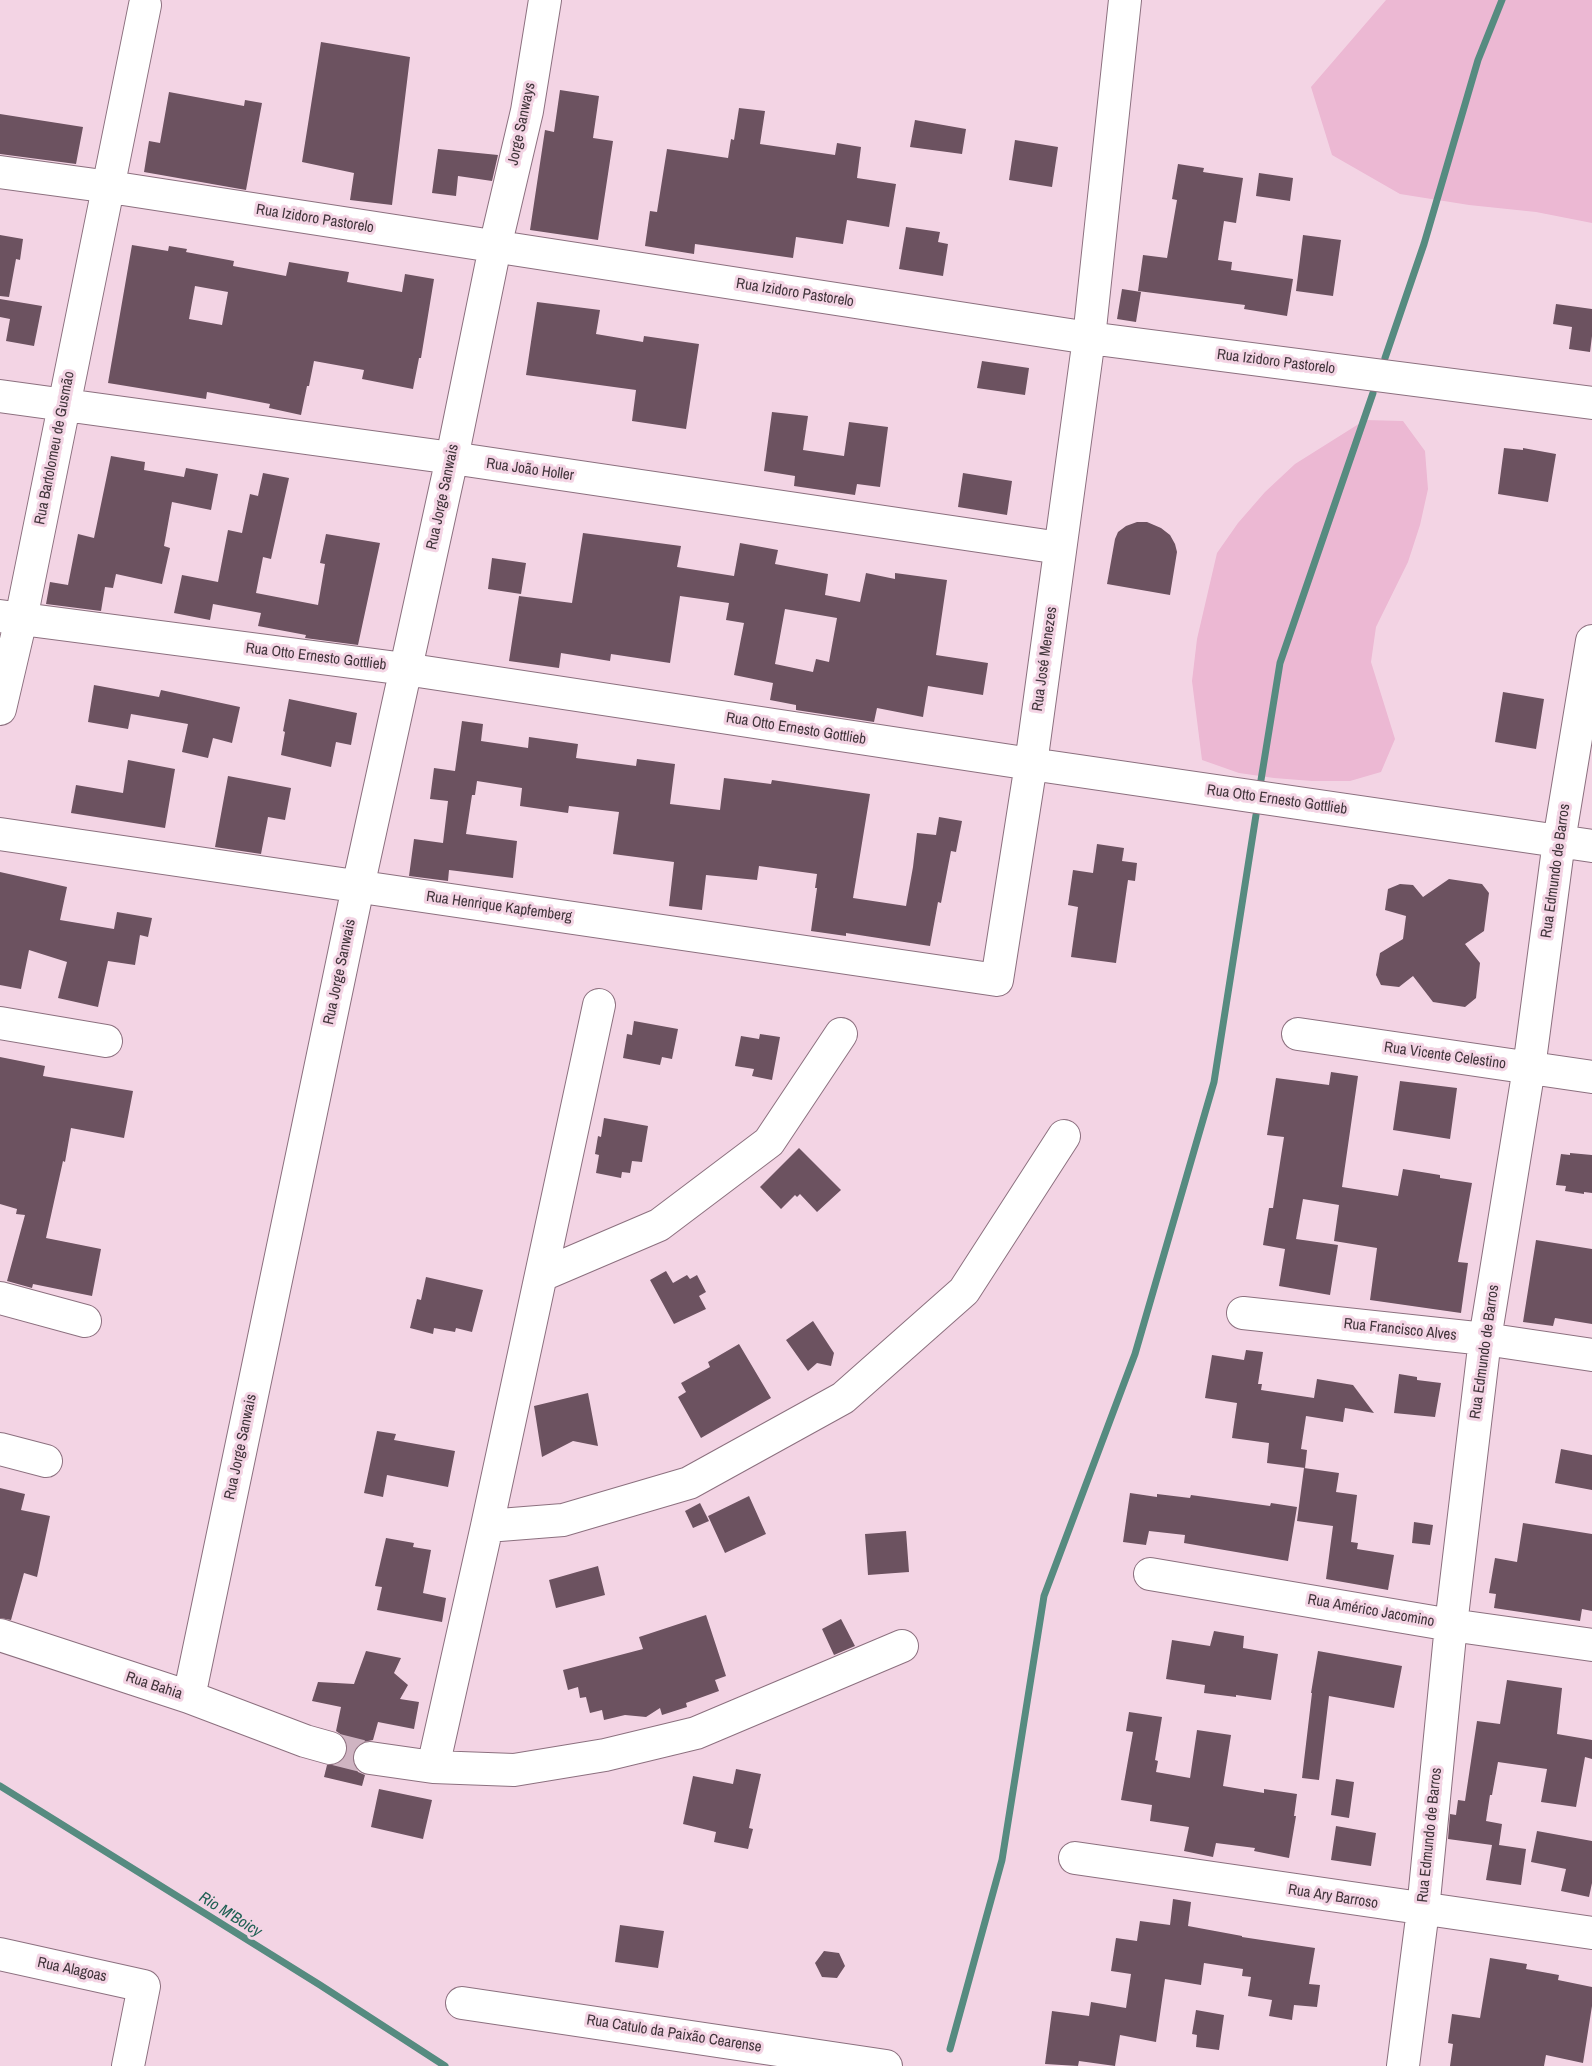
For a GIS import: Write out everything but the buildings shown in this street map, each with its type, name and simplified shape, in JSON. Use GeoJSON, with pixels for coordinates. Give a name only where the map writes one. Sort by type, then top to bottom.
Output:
{"type":"FeatureCollection","features":[{"type":"Feature","properties":{"kind":"street","name":"Jorge Sanways"},"geometry":{"type":"LineString","coordinates":[[495,247],[527,111],[545,0]]}},
{"type":"Feature","properties":{"kind":"street","name":"Rua José Menezes"},"geometry":{"type":"LineString","coordinates":[[998,980],[1031,764],[1089,338],[1125,0]]}},
{"type":"Feature","properties":{"kind":"street","name":"Rua Bartolomeu de Gusmão"},"geometry":{"type":"LineString","coordinates":[[0,709],[10,618],[63,405],[110,187],[145,5]]}},
{"type":"Feature","properties":{"kind":"street","name":"Rua Izidoro Pastorelo"},"geometry":{"type":"LineString","coordinates":[[0,172],[1089,338],[1592,403]]}},
{"type":"Feature","properties":{"kind":"street","name":"Rua Jorge Sanwais"},"geometry":{"type":"LineString","coordinates":[[189,1697],[358,886],[452,458],[495,247]]}},
{"type":"Feature","properties":{"kind":"street","name":"Rua João Holler"},"geometry":{"type":"LineString","coordinates":[[0,396],[452,458],[1060,548]]}},
{"type":"Feature","properties":{"kind":"street","name":"Rua Otto Ernesto Gottlieb"},"geometry":{"type":"LineString","coordinates":[[10,618],[405,669],[1592,846]]}},
{"type":"Feature","properties":{"kind":"street","name":"Rua Edmundo de Barros"},"geometry":{"type":"LineString","coordinates":[[1403,2066],[1423,1910],[1451,1625],[1485,1340],[1529,1068],[1558,842],[1592,641]]}},
{"type":"Feature","properties":{"kind":"street","name":"Rua Henrique Kapfemberg"},"geometry":{"type":"LineString","coordinates":[[0,834],[998,980]]}},
{"type":"Feature","properties":{"kind":"street"},"geometry":{"type":"LineString","coordinates":[[433,1767],[599,1005]]}},
{"type":"Feature","properties":{"kind":"street"},"geometry":{"type":"LineString","coordinates":[[0,1023],[106,1041]]}},
{"type":"Feature","properties":{"kind":"street"},"geometry":{"type":"LineString","coordinates":[[542,1275],[659,1225],[769,1142],[841,1034]]}},
{"type":"Feature","properties":{"kind":"street","name":"Rua Vicente Celestino"},"geometry":{"type":"LineString","coordinates":[[1298,1034],[1592,1077]]}},
{"type":"Feature","properties":{"kind":"street"},"geometry":{"type":"LineString","coordinates":[[487,1526],[563,1520],[689,1483],[843,1398],[964,1291],[1064,1136]]}},
{"type":"Feature","properties":{"kind":"street"},"geometry":{"type":"LineString","coordinates":[[0,1298],[85,1321]]}},
{"type":"Feature","properties":{"kind":"street","name":"Rua Francisco Alves"},"geometry":{"type":"LineString","coordinates":[[1243,1313],[1485,1340],[1592,1355]]}},
{"type":"Feature","properties":{"kind":"street"},"geometry":{"type":"LineString","coordinates":[[0,1449],[45,1461]]}},
{"type":"Feature","properties":{"kind":"street","name":"Rua Américo Jacomino"},"geometry":{"type":"LineString","coordinates":[[1150,1574],[1451,1625],[1592,1645]]}},
{"type":"Feature","properties":{"kind":"street","name":"Rua Bahia"},"geometry":{"type":"LineString","coordinates":[[0,1635],[189,1697],[317,1745]]}},
{"type":"Feature","properties":{"kind":"street"},"geometry":{"type":"LineString","coordinates":[[370,1758],[433,1767],[514,1770],[605,1755],[696,1733],[902,1646]]}},
{"type":"Feature","properties":{"kind":"street","name":"Rua Ary Barroso"},"geometry":{"type":"LineString","coordinates":[[1075,1858],[1592,1933]]}},
{"type":"Feature","properties":{"kind":"street","name":"Rua Alagoas"},"geometry":{"type":"LineString","coordinates":[[0,1954],[144,1986],[128,2066]]}},
{"type":"Feature","properties":{"kind":"street","name":"Rua Catulo da Paixão Cearense"},"geometry":{"type":"LineString","coordinates":[[462,2002],[886,2066]]}},
{"type":"Feature","properties":{"kind":"shaded area"},"geometry":{"type":"Polygon","coordinates":[[[1386,0],[1592,0],[1592,223],[1536,212],[1469,205],[1400,194],[1332,155],[1311,87],[1386,0]]]}},
{"type":"Feature","properties":{"kind":"shaded area"},"geometry":{"type":"Polygon","coordinates":[[[1365,420],[1403,421],[1425,451],[1428,489],[1408,562],[1376,627],[1371,662],[1395,739],[1381,772],[1350,781],[1312,781],[1239,773],[1202,760],[1192,681],[1197,639],[1217,553],[1238,523],[1265,492],[1295,464],[1365,420]]]}},
{"type":"Feature","properties":{"kind":"waterway"},"geometry":{"type":"LineString","coordinates":[[1385,358],[1424,244],[1478,60],[1502,0]]}},
{"type":"Feature","properties":{"kind":"waterway"},"geometry":{"type":"LineString","coordinates":[[1261,780],[1280,663],[1373,393]]}},
{"type":"Feature","properties":{"kind":"waterway"},"geometry":{"type":"LineString","coordinates":[[950,2049],[1002,1860],[1044,1596],[1135,1354],[1214,1082],[1256,815]]}},
{"type":"Feature","properties":{"kind":"waterway","name":"Rio M'Boicy"},"geometry":{"type":"LineString","coordinates":[[0,1786],[320,1985],[445,2066]]}},
{"type":"Feature","properties":{"kind":"tunnel"},"geometry":{"type":"LineString","coordinates":[[330,1748],[370,1758]]}}]}
